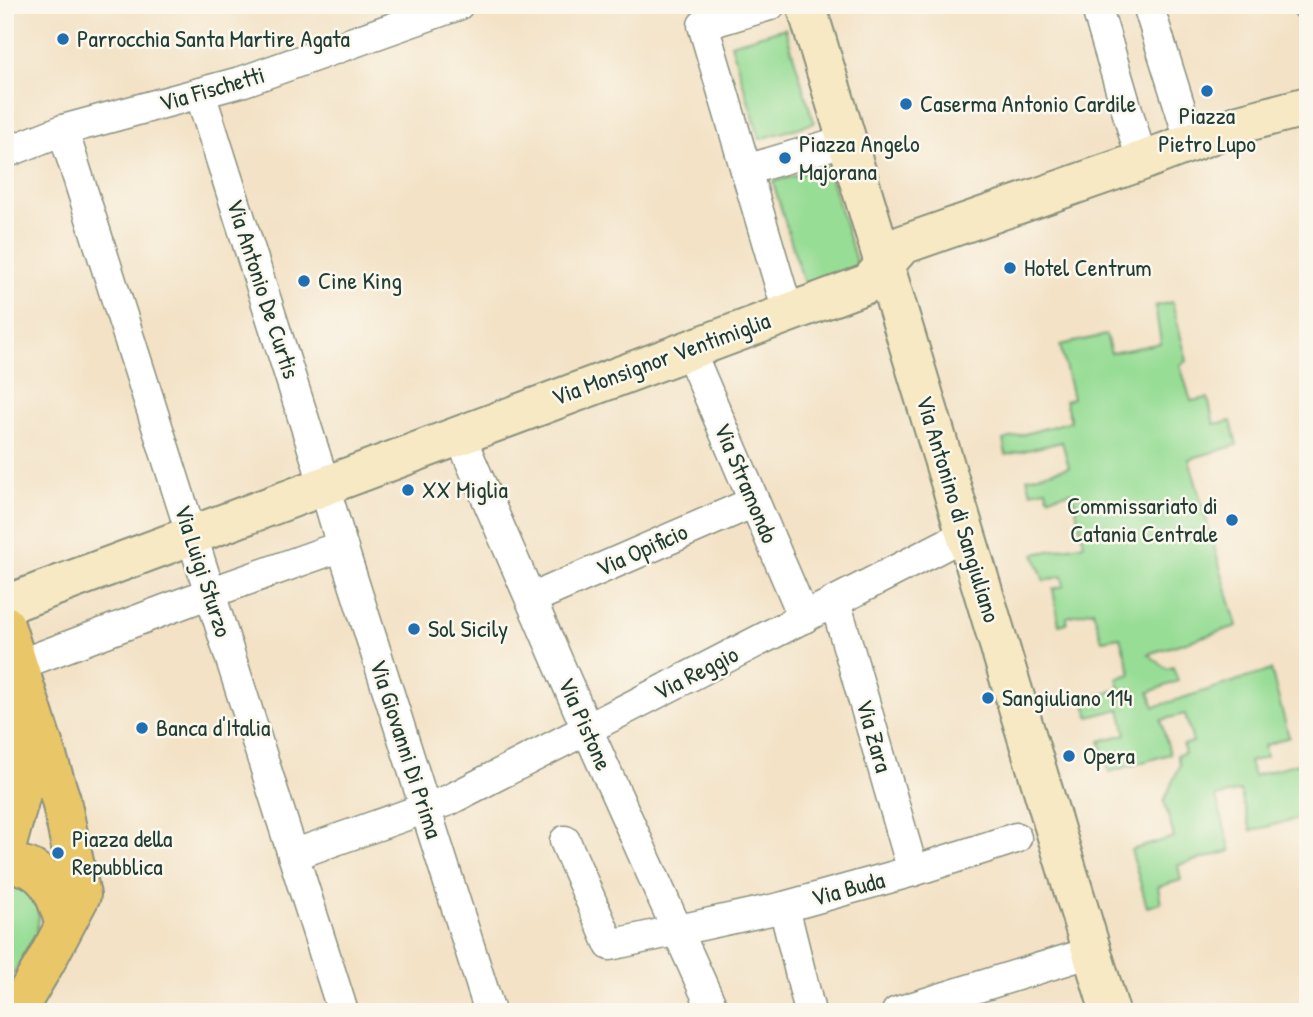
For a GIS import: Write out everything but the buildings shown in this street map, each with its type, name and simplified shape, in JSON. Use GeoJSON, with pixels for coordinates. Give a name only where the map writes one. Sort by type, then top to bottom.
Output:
{"type":"FeatureCollection","features":[{"type":"Feature","properties":{"kind":"main road","name":"Via Antonino di Sangiuliano"},"geometry":{"type":"LineString","coordinates":[[806,5],[1110,1012]]}},
{"type":"Feature","properties":{"kind":"main road","name":"Via Monsignor Ventimiglia"},"geometry":{"type":"LineString","coordinates":[[5,605],[869,282],[902,245],[1239,124],[1308,106]]}},
{"type":"Feature","properties":{"kind":"main road"},"geometry":{"type":"LineString","coordinates":[[5,625],[12,668],[61,800],[81,895],[16,1012]]}},
{"type":"Feature","properties":{"kind":"main road"},"geometry":{"type":"LineString","coordinates":[[5,735],[22,790],[5,852]]}},
{"type":"Feature","properties":{"kind":"main road"},"geometry":{"type":"LineString","coordinates":[[5,863],[32,868],[43,877],[52,889],[65,924]]}},
{"type":"Feature","properties":{"kind":"street","name":"Via Fischetti"},"geometry":{"type":"LineString","coordinates":[[5,153],[63,130],[244,81],[458,5]]}},
{"type":"Feature","properties":{"kind":"street"},"geometry":{"type":"LineString","coordinates":[[770,5],[703,25],[788,312]]}},
{"type":"Feature","properties":{"kind":"street"},"geometry":{"type":"LineString","coordinates":[[1096,5],[1142,161]]}},
{"type":"Feature","properties":{"kind":"street"},"geometry":{"type":"LineString","coordinates":[[1148,5],[1191,143]]}},
{"type":"Feature","properties":{"kind":"street","name":"Via Antonio De Curtis"},"geometry":{"type":"LineString","coordinates":[[201,93],[324,486]]}},
{"type":"Feature","properties":{"kind":"street","name":"Via Luigi Sturzo"},"geometry":{"type":"LineString","coordinates":[[63,130],[343,1012]]}},
{"type":"Feature","properties":{"kind":"street"},"geometry":{"type":"LineString","coordinates":[[746,170],[847,140]]}},
{"type":"Feature","properties":{"kind":"street","name":"Via Stramondo"},"geometry":{"type":"LineString","coordinates":[[688,349],[804,618]]}},
{"type":"Feature","properties":{"kind":"street","name":"Via Pistone"},"geometry":{"type":"LineString","coordinates":[[459,434],[714,1012]]}},
{"type":"Feature","properties":{"kind":"street","name":"Via Giovanni Di Prima"},"geometry":{"type":"LineString","coordinates":[[324,486],[490,1012]]}},
{"type":"Feature","properties":{"kind":"street","name":"Via Opificio"},"geometry":{"type":"LineString","coordinates":[[531,599],[754,502]]}},
{"type":"Feature","properties":{"kind":"street","name":"Via Reggio"},"geometry":{"type":"LineString","coordinates":[[293,855],[449,800],[965,534]]}},
{"type":"Feature","properties":{"kind":"street"},"geometry":{"type":"LineString","coordinates":[[12,668],[342,546]]}},
{"type":"Feature","properties":{"kind":"street","name":"Via Zara"},"geometry":{"type":"LineString","coordinates":[[835,601],[913,871]]}},
{"type":"Feature","properties":{"kind":"street","name":"Via Buda"},"geometry":{"type":"LineString","coordinates":[[565,841],[610,946],[784,906],[913,871],[1016,838]]}},
{"type":"Feature","properties":{"kind":"street"},"geometry":{"type":"LineString","coordinates":[[784,906],[810,1012]]}},
{"type":"Feature","properties":{"kind":"street"},"geometry":{"type":"LineString","coordinates":[[897,1012],[1092,952]]}},
{"type":"Feature","properties":{"kind":"green space"},"geometry":{"type":"Polygon","coordinates":[[[785,28],[814,123],[760,139],[731,44],[785,28]]]}},
{"type":"Feature","properties":{"kind":"green space"},"geometry":{"type":"Polygon","coordinates":[[[827,166],[858,268],[804,284],[773,182],[827,166]]]}},
{"type":"Feature","properties":{"kind":"green space"},"geometry":{"type":"Polygon","coordinates":[[[1172,302],[1187,361],[1180,365],[1191,401],[1208,398],[1214,424],[1231,421],[1237,445],[1189,459],[1237,626],[1148,654],[1167,669],[1173,667],[1178,681],[1149,692],[1154,707],[1271,670],[1289,737],[1264,746],[1266,757],[1249,762],[1254,776],[1307,760],[1308,817],[1251,831],[1240,791],[1216,797],[1231,851],[1178,865],[1181,880],[1158,887],[1161,903],[1147,907],[1131,850],[1174,837],[1164,801],[1180,765],[1177,755],[1185,753],[1183,745],[1193,742],[1185,714],[1161,720],[1170,754],[1109,772],[1100,741],[1126,734],[1120,709],[1089,717],[1084,699],[1120,689],[1117,678],[1131,674],[1120,637],[1102,640],[1093,610],[1067,617],[1067,623],[1059,625],[1053,589],[1064,586],[1062,576],[1044,581],[1034,554],[1084,544],[1072,492],[1048,497],[1046,489],[1031,492],[1027,478],[1069,467],[1062,442],[1006,455],[1003,440],[1071,421],[1065,401],[1073,398],[1060,345],[1106,335],[1111,353],[1161,343],[1155,306],[1172,302]]]}},
{"type":"Feature","properties":{"kind":"green space"},"geometry":{"type":"Polygon","coordinates":[[[14,885],[34,890],[39,915],[37,933],[5,988],[5,897],[14,885]]]}},
{"type":"Feature","properties":{"kind":"place","name":"Parrocchia Santa Martire Agata"},"geometry":{"type":"Point","coordinates":[63,39]}},
{"type":"Feature","properties":{"kind":"place","name":"Piazza Pietro Lupo"},"geometry":{"type":"Point","coordinates":[1207,91]}},
{"type":"Feature","properties":{"kind":"place","name":"Caserma Antonio Cardile"},"geometry":{"type":"Point","coordinates":[906,104]}},
{"type":"Feature","properties":{"kind":"place","name":"Piazza Angelo Majorana"},"geometry":{"type":"Point","coordinates":[785,158]}},
{"type":"Feature","properties":{"kind":"place","name":"Hotel Centrum"},"geometry":{"type":"Point","coordinates":[1010,268]}},
{"type":"Feature","properties":{"kind":"place","name":"Cine King"},"geometry":{"type":"Point","coordinates":[304,281]}},
{"type":"Feature","properties":{"kind":"place","name":"XX Miglia"},"geometry":{"type":"Point","coordinates":[408,490]}},
{"type":"Feature","properties":{"kind":"place","name":"Commissariato di Catania Centrale"},"geometry":{"type":"Point","coordinates":[1232,520]}},
{"type":"Feature","properties":{"kind":"place","name":"Sol Sicily"},"geometry":{"type":"Point","coordinates":[414,629]}},
{"type":"Feature","properties":{"kind":"place","name":"Sangiuliano 114"},"geometry":{"type":"Point","coordinates":[988,698]}},
{"type":"Feature","properties":{"kind":"place","name":"Banca d'Italia"},"geometry":{"type":"Point","coordinates":[142,728]}},
{"type":"Feature","properties":{"kind":"place","name":"Opera"},"geometry":{"type":"Point","coordinates":[1069,756]}},
{"type":"Feature","properties":{"kind":"place","name":"Piazza della Repubblica"},"geometry":{"type":"Point","coordinates":[58,853]}}]}
